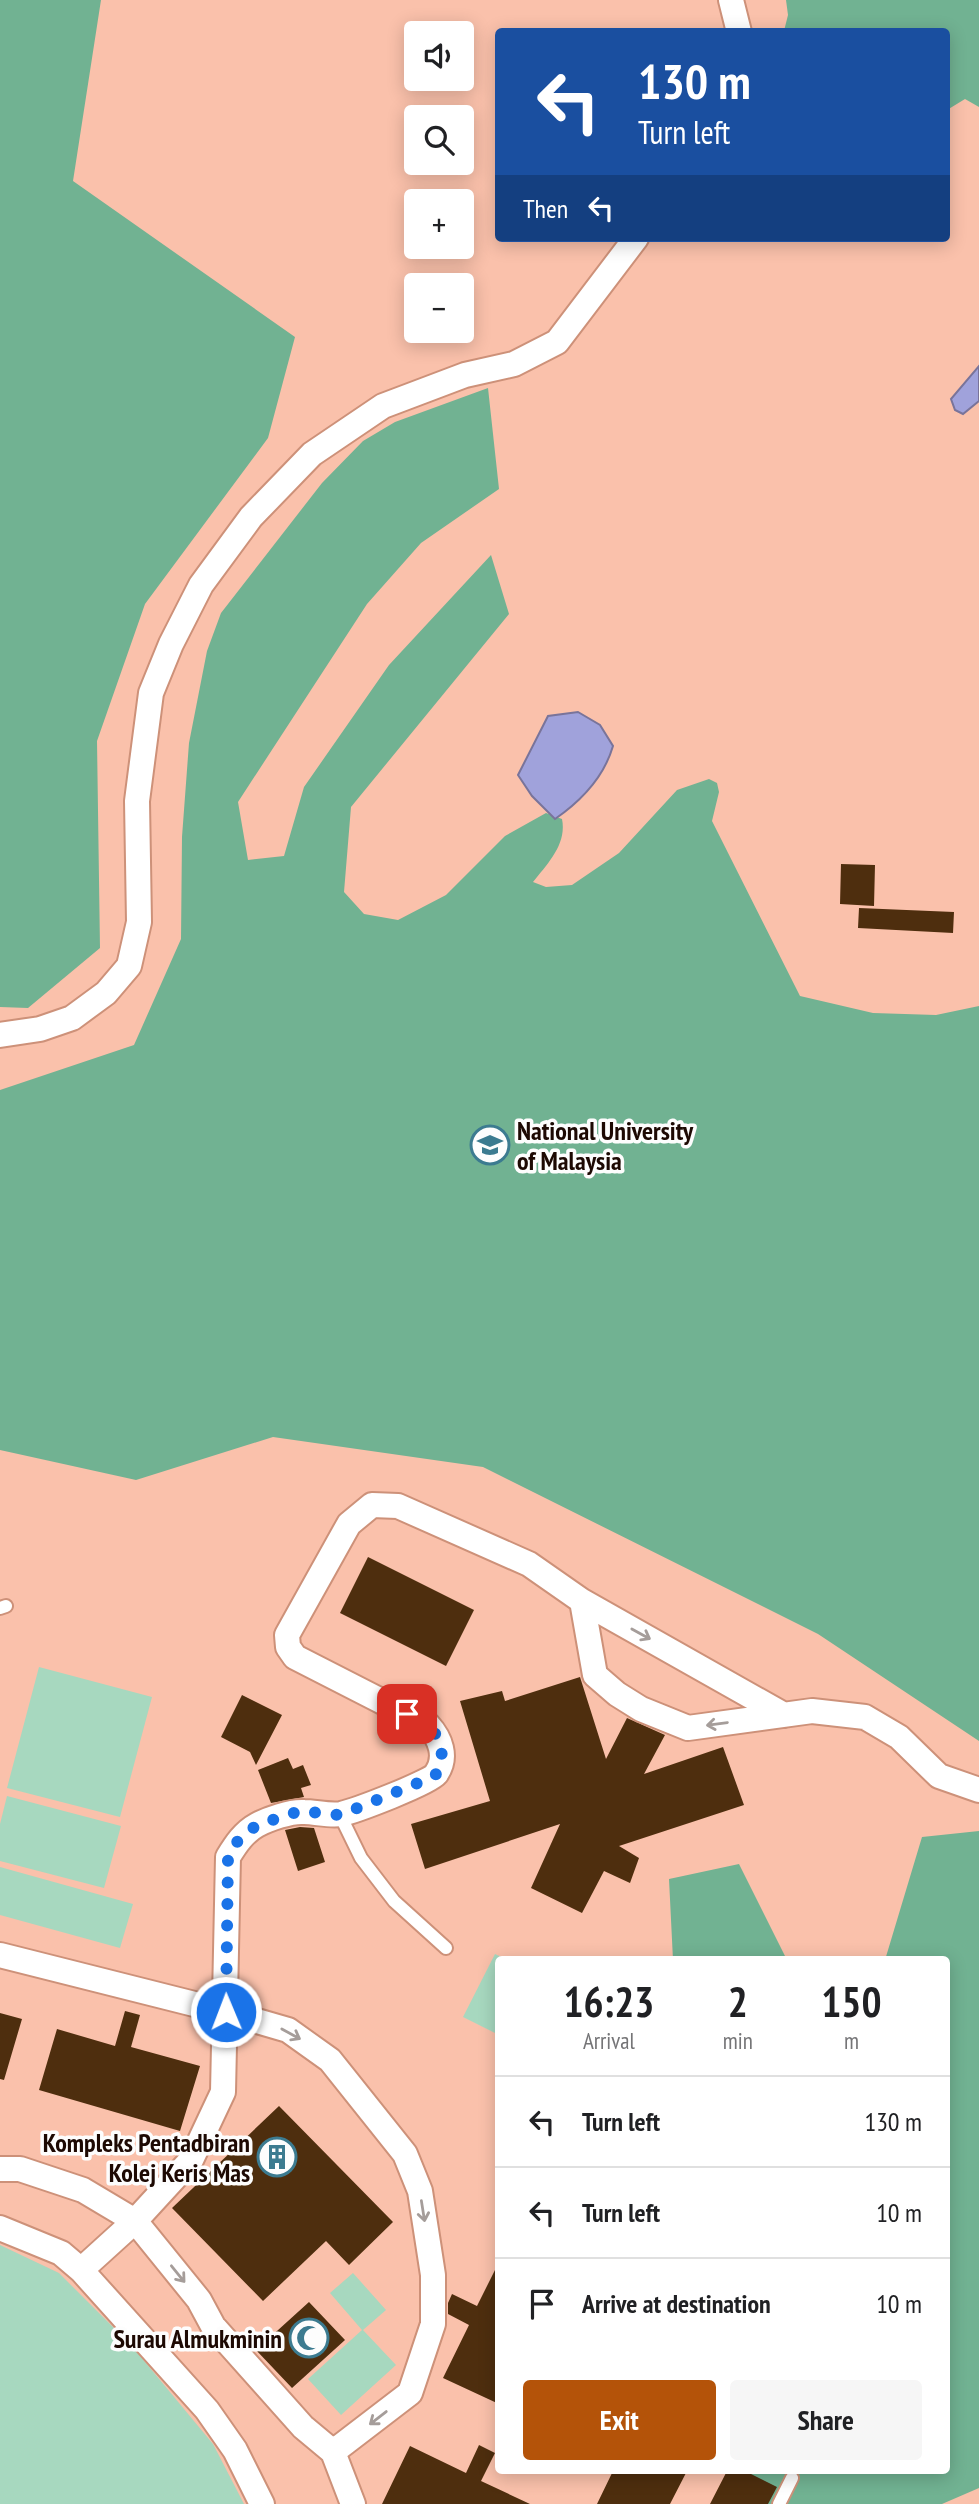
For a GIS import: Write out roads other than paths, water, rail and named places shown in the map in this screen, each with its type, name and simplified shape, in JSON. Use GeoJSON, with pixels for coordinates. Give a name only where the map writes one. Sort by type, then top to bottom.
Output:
{"type":"FeatureCollection","features":[{"type":"Feature","properties":{"kind":"street"},"geometry":{"type":"LineString","coordinates":[[731,0],[738,28]]}},
{"type":"Feature","properties":{"kind":"street"},"geometry":{"type":"LineString","coordinates":[[0,1035],[40,1029],[72,1018],[106,993],[129,966],[139,922],[136,801],[151,693],[201,585],[251,517],[312,454],[383,406],[465,375],[514,364],[557,342],[633,242]]}},
{"type":"Feature","properties":{"kind":"street"},"geometry":{"type":"LineString","coordinates":[[81,2270],[135,2221],[191,2160],[223,2092],[228,1857],[239,1839],[257,1825],[300,1811],[340,1815],[435,1776],[440,1764],[442,1748],[438,1736],[428,1725],[295,1657],[288,1647],[287,1635],[349,1524],[372,1505],[398,1506],[529,1564],[582,1601],[785,1714]]}},
{"type":"Feature","properties":{"kind":"street"},"geometry":{"type":"LineString","coordinates":[[582,1601],[595,1675],[617,1694],[641,1709],[688,1728],[812,1711],[865,1717],[899,1737],[939,1776],[979,1790]]}},
{"type":"Feature","properties":{"kind":"street"},"geometry":{"type":"LineString","coordinates":[[0,1955],[288,2030],[330,2060],[405,2154],[420,2191],[433,2275],[433,2324],[410,2393],[333,2452]]}},
{"type":"Feature","properties":{"kind":"street"},"geometry":{"type":"LineString","coordinates":[[0,2169],[20,2169],[83,2190],[135,2221],[199,2300],[213,2326],[303,2427],[333,2452],[353,2504]]}},
{"type":"Feature","properties":{"kind":"street"},"geometry":{"type":"LineString","coordinates":[[0,2228],[61,2253],[81,2270],[207,2410],[235,2450],[262,2504]]}},
{"type":"Feature","properties":{"kind":"lane"},"geometry":{"type":"LineString","coordinates":[[340,1815],[361,1858],[394,1900],[446,1948]]}},
{"type":"Feature","properties":{"kind":"lane"},"geometry":{"type":"LineString","coordinates":[[779,2504],[792,2478]]}},
{"type":"Feature","properties":{"kind":"water"},"geometry":{"type":"Polygon","coordinates":[[[979,366],[979,401],[963,414],[955,410],[951,399],[979,366]]]}},
{"type":"Feature","properties":{"kind":"water"},"geometry":{"type":"Polygon","coordinates":[[[578,712],[600,725],[613,746],[598,778],[574,804],[555,819],[532,796],[518,775],[548,716],[578,712]]]}},
{"type":"Feature","properties":{"kind":"place","name":"National University of Malaysia"},"geometry":{"type":"Point","coordinates":[490,1145]}},
{"type":"Feature","properties":{"kind":"place","name":"Kompleks Pentadbiran Kolej Keris Mas"},"geometry":{"type":"Point","coordinates":[277,2157]}},
{"type":"Feature","properties":{"kind":"place","name":"Surau Almukminin"},"geometry":{"type":"Point","coordinates":[309,2338]}}]}
